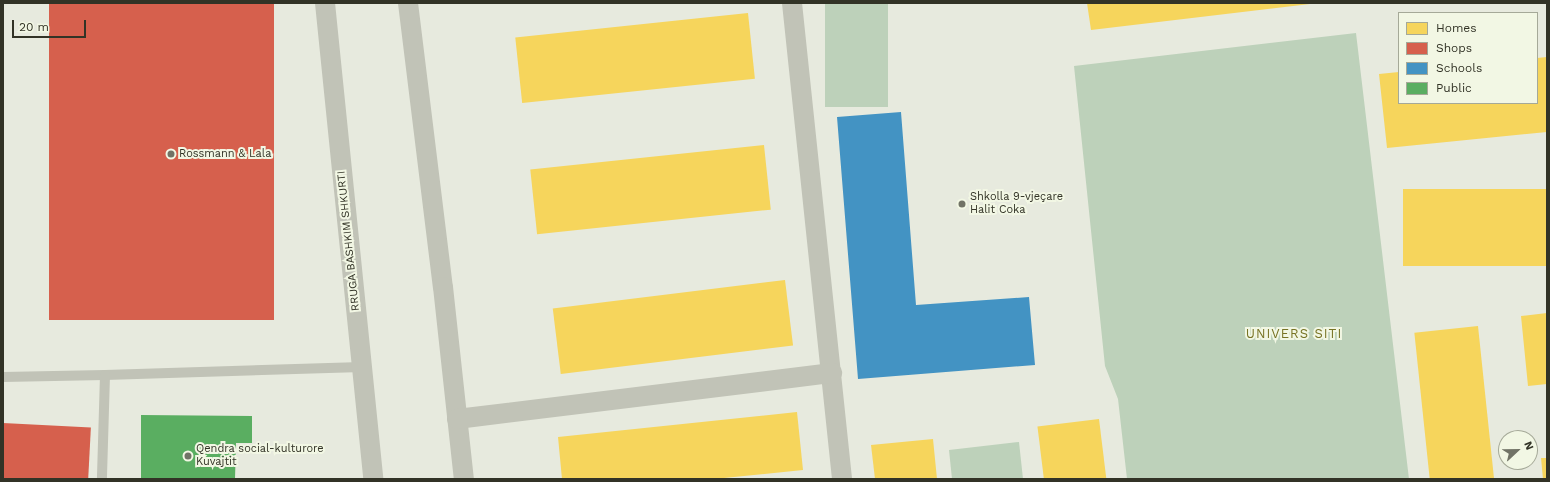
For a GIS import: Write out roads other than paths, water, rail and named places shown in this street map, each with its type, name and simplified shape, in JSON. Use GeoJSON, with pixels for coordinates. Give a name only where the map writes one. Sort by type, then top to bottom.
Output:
{"type":"FeatureCollection","features":[{"type":"Feature","properties":{"kind":"street","name":"RRUGA BASHKIM SHKURTI"},"geometry":{"type":"LineString","coordinates":[[325,3],[373,479]]}},
{"type":"Feature","properties":{"kind":"street"},"geometry":{"type":"LineString","coordinates":[[408,3],[464,479]]}},
{"type":"Feature","properties":{"kind":"street"},"geometry":{"type":"LineString","coordinates":[[792,3],[842,479]]}},
{"type":"Feature","properties":{"kind":"street"},"geometry":{"type":"LineString","coordinates":[[457,419],[832,373]]}},
{"type":"Feature","properties":{"kind":"lane"},"geometry":{"type":"LineString","coordinates":[[3,377],[362,367]]}},
{"type":"Feature","properties":{"kind":"lane"},"geometry":{"type":"LineString","coordinates":[[102,479],[105,375]]}},
{"type":"Feature","properties":{"kind":"place","name":"Rossmann & Lala"},"geometry":{"type":"Point","coordinates":[171,154]}},
{"type":"Feature","properties":{"kind":"place","name":"Shkolla 9-vjeçare Halit Coka"},"geometry":{"type":"Point","coordinates":[962,204]}},
{"type":"Feature","properties":{"kind":"place","name":"Qendra social-kulturore Kuvajtit"},"geometry":{"type":"Point","coordinates":[188,456]}},
{"type":"Feature","properties":{"kind":"district","name":"UNIVERS SITI"},"geometry":{"type":"Point","coordinates":[1294,334]}}]}
